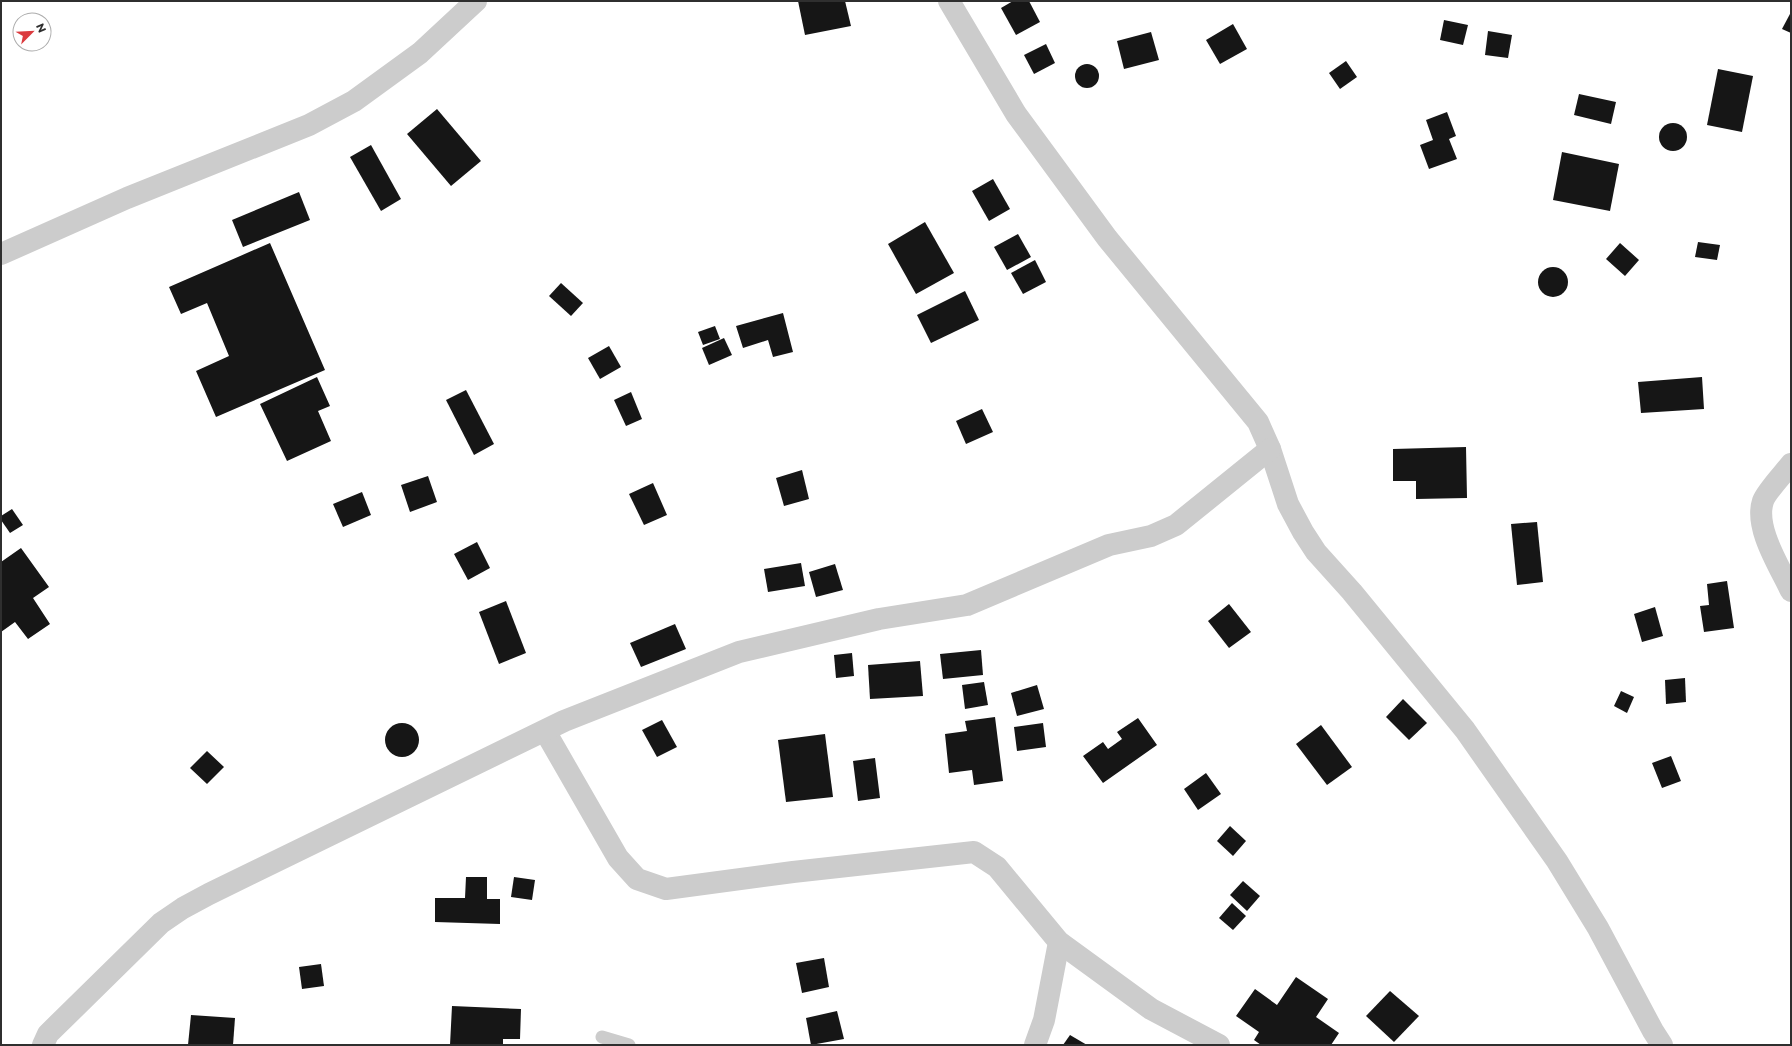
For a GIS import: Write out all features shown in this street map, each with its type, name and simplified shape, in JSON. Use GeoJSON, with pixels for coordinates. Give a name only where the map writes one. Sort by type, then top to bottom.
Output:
{"type":"FeatureCollection","features":[{"type":"Feature","properties":{"kind":"street"},"geometry":{"type":"LineString","coordinates":[[1,254],[127,198],[309,125],[354,101],[420,53],[476,1]]}},
{"type":"Feature","properties":{"kind":"street"},"geometry":{"type":"LineString","coordinates":[[949,1],[1016,114],[1107,238],[1258,422],[1270,448],[1288,504],[1303,532],[1316,552],[1352,592],[1465,730],[1557,861],[1598,928],[1662,1045]]}},
{"type":"Feature","properties":{"kind":"street"},"geometry":{"type":"LineString","coordinates":[[43,1045],[48,1034],[161,923],[182,908],[564,721],[739,652],[879,619],[967,605],[1109,545],[1151,536],[1176,525],[1270,448]]}},
{"type":"Feature","properties":{"kind":"street"},"geometry":{"type":"LineString","coordinates":[[1791,464],[1763,500],[1760,515],[1764,532],[1791,591]]}},
{"type":"Feature","properties":{"kind":"street"},"geometry":{"type":"LineString","coordinates":[[545,731],[618,858],[638,879],[666,889],[793,872],[974,852],[997,867],[1059,942],[1152,1009],[1219,1045]]}},
{"type":"Feature","properties":{"kind":"street"},"geometry":{"type":"LineString","coordinates":[[1035,1045],[1044,1020],[1059,942]]}},
{"type":"Feature","properties":{"kind":"lane"},"geometry":{"type":"LineString","coordinates":[[602,1036],[628,1045]]}},
{"type":"Feature","properties":{"kind":"building"},"geometry":{"type":"Polygon","coordinates":[[[798,1],[845,1],[851,26],[805,35],[798,1]]]}},
{"type":"Feature","properties":{"kind":"building"},"geometry":{"type":"Polygon","coordinates":[[[1013,1],[1029,1],[1040,22],[1016,35],[1001,8],[1013,1]]]}},
{"type":"Feature","properties":{"kind":"building"},"geometry":{"type":"Polygon","coordinates":[[[1791,12],[1791,33],[1782,29],[1791,12]]]}},
{"type":"Feature","properties":{"kind":"building"},"geometry":{"type":"Polygon","coordinates":[[[1444,20],[1468,25],[1463,45],[1440,40],[1444,20]]]}},
{"type":"Feature","properties":{"kind":"building"},"geometry":{"type":"Polygon","coordinates":[[[1233,24],[1247,49],[1220,64],[1206,40],[1233,24]]]}},
{"type":"Feature","properties":{"kind":"building"},"geometry":{"type":"Polygon","coordinates":[[[1488,31],[1512,35],[1508,58],[1485,55],[1488,31]]]}},
{"type":"Feature","properties":{"kind":"building"},"geometry":{"type":"Polygon","coordinates":[[[1151,32],[1159,60],[1124,69],[1117,41],[1151,32]]]}},
{"type":"Feature","properties":{"kind":"building"},"geometry":{"type":"Polygon","coordinates":[[[1046,44],[1055,63],[1034,74],[1024,55],[1046,44]]]}},
{"type":"Feature","properties":{"kind":"building"},"geometry":{"type":"Polygon","coordinates":[[[1346,61],[1357,77],[1340,89],[1329,73],[1346,61]]]}},
{"type":"Feature","properties":{"kind":"building"},"geometry":{"type":"Polygon","coordinates":[[[1087,64],[1096,67],[1099,76],[1096,85],[1087,88],[1078,85],[1075,76],[1078,67],[1087,64]]]}},
{"type":"Feature","properties":{"kind":"building"},"geometry":{"type":"Polygon","coordinates":[[[1718,69],[1753,76],[1742,132],[1707,125],[1718,69]]]}},
{"type":"Feature","properties":{"kind":"building"},"geometry":{"type":"Polygon","coordinates":[[[1579,94],[1616,102],[1611,124],[1574,115],[1579,94]]]}},
{"type":"Feature","properties":{"kind":"building"},"geometry":{"type":"Polygon","coordinates":[[[437,109],[481,161],[451,186],[407,134],[437,109]]]}},
{"type":"Feature","properties":{"kind":"building"},"geometry":{"type":"Polygon","coordinates":[[[1447,112],[1456,136],[1449,139],[1457,159],[1429,169],[1420,145],[1433,140],[1426,120],[1447,112]]]}},
{"type":"Feature","properties":{"kind":"building"},"geometry":{"type":"Polygon","coordinates":[[[1673,123],[1683,127],[1687,137],[1683,147],[1673,151],[1663,147],[1659,137],[1663,127],[1673,123]]]}},
{"type":"Feature","properties":{"kind":"building"},"geometry":{"type":"Polygon","coordinates":[[[371,145],[401,199],[381,211],[350,157],[371,145]]]}},
{"type":"Feature","properties":{"kind":"building"},"geometry":{"type":"Polygon","coordinates":[[[1562,152],[1619,164],[1610,211],[1553,200],[1562,152]]]}},
{"type":"Feature","properties":{"kind":"building"},"geometry":{"type":"Polygon","coordinates":[[[993,179],[1010,209],[989,221],[972,191],[993,179]]]}},
{"type":"Feature","properties":{"kind":"building"},"geometry":{"type":"Polygon","coordinates":[[[299,192],[310,220],[243,247],[232,220],[299,192]]]}},
{"type":"Feature","properties":{"kind":"building"},"geometry":{"type":"Polygon","coordinates":[[[925,222],[954,273],[916,294],[888,244],[925,222]]]}},
{"type":"Feature","properties":{"kind":"building"},"geometry":{"type":"Polygon","coordinates":[[[1018,234],[1031,257],[1007,270],[994,247],[1018,234]]]}},
{"type":"Feature","properties":{"kind":"building"},"geometry":{"type":"Polygon","coordinates":[[[1698,242],[1720,245],[1717,260],[1695,257],[1698,242]]]}},
{"type":"Feature","properties":{"kind":"building"},"geometry":{"type":"Polygon","coordinates":[[[270,243],[325,370],[216,417],[196,371],[229,356],[207,303],[181,314],[169,287],[270,243]]]}},
{"type":"Feature","properties":{"kind":"building"},"geometry":{"type":"Polygon","coordinates":[[[1620,243],[1639,260],[1625,276],[1606,259],[1620,243]]]}},
{"type":"Feature","properties":{"kind":"building"},"geometry":{"type":"Polygon","coordinates":[[[1035,260],[1046,282],[1023,294],[1011,273],[1035,260]]]}},
{"type":"Feature","properties":{"kind":"building"},"geometry":{"type":"Polygon","coordinates":[[[1553,267],[1559,268],[1567,276],[1567,288],[1559,296],[1553,297],[1547,296],[1539,288],[1538,282],[1539,276],[1547,268],[1553,267]]]}},
{"type":"Feature","properties":{"kind":"building"},"geometry":{"type":"Polygon","coordinates":[[[561,283],[583,303],[571,316],[549,296],[561,283]]]}},
{"type":"Feature","properties":{"kind":"building"},"geometry":{"type":"Polygon","coordinates":[[[965,291],[979,320],[931,343],[917,315],[965,291]]]}},
{"type":"Feature","properties":{"kind":"building"},"geometry":{"type":"Polygon","coordinates":[[[783,313],[793,352],[773,357],[768,340],[743,348],[736,326],[783,313]]]}},
{"type":"Feature","properties":{"kind":"building"},"geometry":{"type":"Polygon","coordinates":[[[715,326],[720,339],[703,345],[698,332],[715,326]]]}},
{"type":"Feature","properties":{"kind":"building"},"geometry":{"type":"Polygon","coordinates":[[[724,338],[732,355],[709,365],[702,348],[724,338]]]}},
{"type":"Feature","properties":{"kind":"building"},"geometry":{"type":"Polygon","coordinates":[[[609,346],[621,367],[600,379],[588,358],[609,346]]]}},
{"type":"Feature","properties":{"kind":"building"},"geometry":{"type":"Polygon","coordinates":[[[317,377],[330,406],[318,411],[331,441],[287,461],[260,404],[317,377]]]}},
{"type":"Feature","properties":{"kind":"building"},"geometry":{"type":"Polygon","coordinates":[[[1702,377],[1704,409],[1641,413],[1638,382],[1702,377]]]}},
{"type":"Feature","properties":{"kind":"building"},"geometry":{"type":"Polygon","coordinates":[[[466,390],[494,444],[474,455],[446,400],[466,390]]]}},
{"type":"Feature","properties":{"kind":"building"},"geometry":{"type":"Polygon","coordinates":[[[631,392],[642,419],[626,426],[614,400],[631,392]]]}},
{"type":"Feature","properties":{"kind":"building"},"geometry":{"type":"Polygon","coordinates":[[[982,409],[993,432],[966,444],[956,421],[982,409]]]}},
{"type":"Feature","properties":{"kind":"building"},"geometry":{"type":"Polygon","coordinates":[[[1466,447],[1467,498],[1416,499],[1416,481],[1393,481],[1393,449],[1466,447]]]}},
{"type":"Feature","properties":{"kind":"building"},"geometry":{"type":"Polygon","coordinates":[[[802,470],[809,499],[784,506],[776,478],[802,470]]]}},
{"type":"Feature","properties":{"kind":"building"},"geometry":{"type":"Polygon","coordinates":[[[428,476],[437,502],[410,512],[401,485],[428,476]]]}},
{"type":"Feature","properties":{"kind":"building"},"geometry":{"type":"Polygon","coordinates":[[[653,483],[667,515],[644,525],[629,494],[653,483]]]}},
{"type":"Feature","properties":{"kind":"building"},"geometry":{"type":"Polygon","coordinates":[[[362,492],[371,515],[343,527],[333,504],[362,492]]]}},
{"type":"Feature","properties":{"kind":"building"},"geometry":{"type":"Polygon","coordinates":[[[12,509],[23,525],[10,533],[1,520],[1,516],[12,509]]]}},
{"type":"Feature","properties":{"kind":"building"},"geometry":{"type":"Polygon","coordinates":[[[1537,522],[1543,582],[1517,585],[1511,524],[1537,522]]]}},
{"type":"Feature","properties":{"kind":"building"},"geometry":{"type":"Polygon","coordinates":[[[477,542],[490,568],[468,580],[454,554],[477,542]]]}},
{"type":"Feature","properties":{"kind":"building"},"geometry":{"type":"Polygon","coordinates":[[[21,548],[49,587],[33,598],[50,624],[28,639],[15,622],[1,632],[1,562],[21,548]]]}},
{"type":"Feature","properties":{"kind":"building"},"geometry":{"type":"Polygon","coordinates":[[[801,563],[805,586],[768,592],[764,569],[801,563]]]}},
{"type":"Feature","properties":{"kind":"building"},"geometry":{"type":"Polygon","coordinates":[[[835,564],[843,590],[816,597],[809,572],[835,564]]]}},
{"type":"Feature","properties":{"kind":"building"},"geometry":{"type":"Polygon","coordinates":[[[1727,581],[1734,628],[1704,632],[1700,606],[1709,605],[1707,584],[1727,581]]]}},
{"type":"Feature","properties":{"kind":"building"},"geometry":{"type":"Polygon","coordinates":[[[506,601],[526,653],[499,664],[479,612],[506,601]]]}},
{"type":"Feature","properties":{"kind":"building"},"geometry":{"type":"Polygon","coordinates":[[[1229,604],[1251,632],[1229,648],[1208,621],[1229,604]]]}},
{"type":"Feature","properties":{"kind":"building"},"geometry":{"type":"Polygon","coordinates":[[[1655,607],[1663,636],[1642,642],[1634,614],[1655,607]]]}},
{"type":"Feature","properties":{"kind":"building"},"geometry":{"type":"Polygon","coordinates":[[[675,624],[686,649],[641,667],[630,643],[675,624]]]}},
{"type":"Feature","properties":{"kind":"building"},"geometry":{"type":"Polygon","coordinates":[[[981,650],[983,675],[943,679],[940,654],[981,650]]]}},
{"type":"Feature","properties":{"kind":"building"},"geometry":{"type":"Polygon","coordinates":[[[852,653],[854,676],[836,678],[834,655],[852,653]]]}},
{"type":"Feature","properties":{"kind":"building"},"geometry":{"type":"Polygon","coordinates":[[[920,661],[923,696],[870,699],[868,665],[920,661]]]}},
{"type":"Feature","properties":{"kind":"building"},"geometry":{"type":"Polygon","coordinates":[[[1685,678],[1686,702],[1666,704],[1665,680],[1685,678]]]}},
{"type":"Feature","properties":{"kind":"building"},"geometry":{"type":"Polygon","coordinates":[[[984,682],[988,705],[965,709],[962,685],[984,682]]]}},
{"type":"Feature","properties":{"kind":"building"},"geometry":{"type":"Polygon","coordinates":[[[1037,685],[1044,709],[1017,716],[1011,693],[1037,685]]]}},
{"type":"Feature","properties":{"kind":"building"},"geometry":{"type":"Polygon","coordinates":[[[1621,691],[1634,697],[1627,713],[1614,706],[1621,691]]]}},
{"type":"Feature","properties":{"kind":"building"},"geometry":{"type":"Polygon","coordinates":[[[1403,699],[1427,723],[1409,740],[1386,717],[1403,699]]]}},
{"type":"Feature","properties":{"kind":"building"},"geometry":{"type":"Polygon","coordinates":[[[995,717],[1003,781],[974,785],[972,770],[949,773],[945,734],[967,731],[965,721],[995,717]]]}},
{"type":"Feature","properties":{"kind":"building"},"geometry":{"type":"Polygon","coordinates":[[[1138,718],[1157,745],[1103,783],[1083,756],[1103,742],[1108,749],[1122,739],[1117,732],[1138,718]]]}},
{"type":"Feature","properties":{"kind":"building"},"geometry":{"type":"Polygon","coordinates":[[[662,720],[677,747],[657,757],[642,730],[662,720]]]}},
{"type":"Feature","properties":{"kind":"building"},"geometry":{"type":"Polygon","coordinates":[[[405,723],[414,728],[418,733],[418,747],[414,752],[409,756],[399,757],[395,756],[386,747],[385,737],[386,733],[395,724],[405,723]]]}},
{"type":"Feature","properties":{"kind":"building"},"geometry":{"type":"Polygon","coordinates":[[[1043,723],[1046,747],[1017,751],[1014,727],[1043,723]]]}},
{"type":"Feature","properties":{"kind":"building"},"geometry":{"type":"Polygon","coordinates":[[[1321,725],[1352,767],[1327,785],[1296,744],[1321,725]]]}},
{"type":"Feature","properties":{"kind":"building"},"geometry":{"type":"Polygon","coordinates":[[[825,734],[833,797],[786,802],[778,740],[825,734]]]}},
{"type":"Feature","properties":{"kind":"building"},"geometry":{"type":"Polygon","coordinates":[[[207,751],[224,767],[207,784],[190,768],[207,751]]]}},
{"type":"Feature","properties":{"kind":"building"},"geometry":{"type":"Polygon","coordinates":[[[1671,756],[1681,781],[1662,788],[1652,763],[1671,756]]]}},
{"type":"Feature","properties":{"kind":"building"},"geometry":{"type":"Polygon","coordinates":[[[875,758],[880,798],[858,801],[853,761],[875,758]]]}},
{"type":"Feature","properties":{"kind":"building"},"geometry":{"type":"Polygon","coordinates":[[[1206,773],[1221,794],[1198,810],[1184,789],[1206,773]]]}},
{"type":"Feature","properties":{"kind":"building"},"geometry":{"type":"Polygon","coordinates":[[[1230,826],[1246,841],[1233,856],[1217,841],[1230,826]]]}},
{"type":"Feature","properties":{"kind":"building"},"geometry":{"type":"Polygon","coordinates":[[[466,877],[487,877],[487,899],[500,899],[500,924],[435,922],[435,898],[465,898],[466,877]]]}},
{"type":"Feature","properties":{"kind":"building"},"geometry":{"type":"Polygon","coordinates":[[[514,877],[535,880],[532,900],[511,897],[514,877]]]}},
{"type":"Feature","properties":{"kind":"building"},"geometry":{"type":"Polygon","coordinates":[[[1243,881],[1260,896],[1247,911],[1230,895],[1243,881]]]}},
{"type":"Feature","properties":{"kind":"building"},"geometry":{"type":"Polygon","coordinates":[[[1232,903],[1246,916],[1233,930],[1219,918],[1232,903]]]}},
{"type":"Feature","properties":{"kind":"building"},"geometry":{"type":"Polygon","coordinates":[[[824,958],[829,987],[802,993],[796,963],[824,958]]]}},
{"type":"Feature","properties":{"kind":"building"},"geometry":{"type":"Polygon","coordinates":[[[321,964],[324,986],[302,989],[299,967],[321,964]]]}},
{"type":"Feature","properties":{"kind":"building"},"geometry":{"type":"Polygon","coordinates":[[[1296,977],[1328,999],[1316,1017],[1339,1033],[1331,1045],[1261,1045],[1254,1040],[1259,1032],[1236,1016],[1255,989],[1277,1005],[1296,977]]]}},
{"type":"Feature","properties":{"kind":"building"},"geometry":{"type":"Polygon","coordinates":[[[1390,991],[1419,1016],[1394,1042],[1366,1016],[1390,991]]]}},
{"type":"Feature","properties":{"kind":"building"},"geometry":{"type":"Polygon","coordinates":[[[452,1006],[521,1009],[520,1039],[503,1039],[503,1045],[450,1045],[452,1006]]]}},
{"type":"Feature","properties":{"kind":"building"},"geometry":{"type":"Polygon","coordinates":[[[837,1011],[844,1039],[811,1045],[806,1018],[837,1011]]]}},
{"type":"Feature","properties":{"kind":"building"},"geometry":{"type":"Polygon","coordinates":[[[191,1015],[235,1018],[233,1045],[188,1045],[191,1015]]]}},
{"type":"Feature","properties":{"kind":"building"},"geometry":{"type":"Polygon","coordinates":[[[1070,1035],[1087,1045],[1063,1045],[1070,1035]]]}}]}
